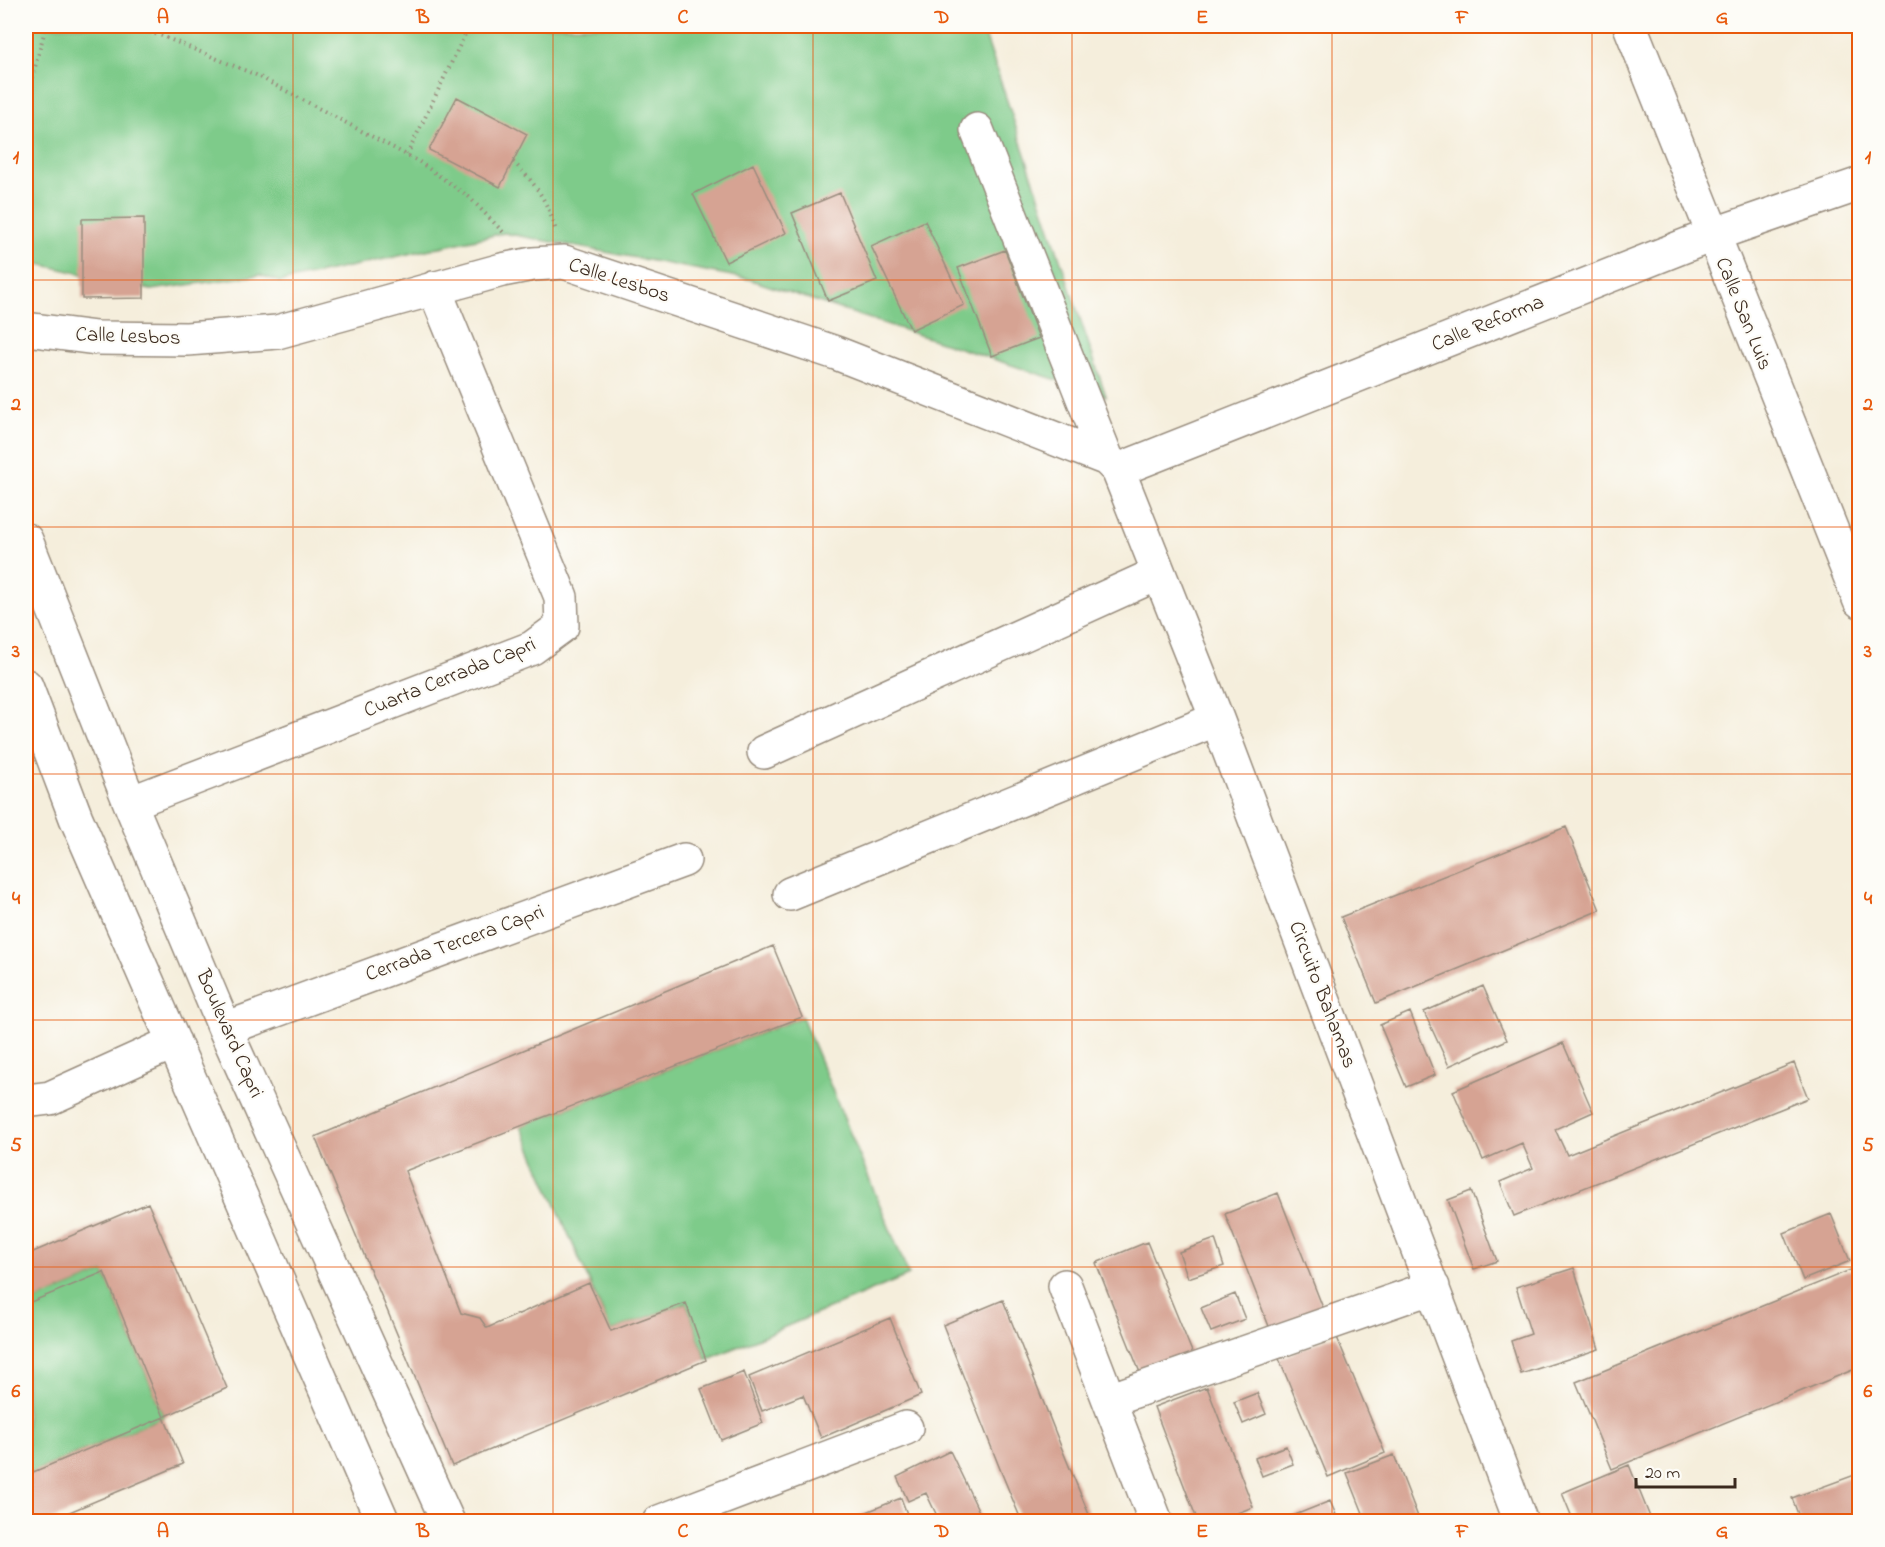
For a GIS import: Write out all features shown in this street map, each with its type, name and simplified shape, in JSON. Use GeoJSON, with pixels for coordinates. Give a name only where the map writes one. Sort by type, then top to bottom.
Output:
{"type":"FeatureCollection","features":[{"type":"Feature","properties":{"kind":"street","name":"Calle San Luis"},"geometry":{"type":"LineString","coordinates":[[1630,26],[1860,601]]}},
{"type":"Feature","properties":{"kind":"street","name":"Circuito Bahamas"},"geometry":{"type":"LineString","coordinates":[[978,130],[1217,719],[1520,1521]]}},
{"type":"Feature","properties":{"kind":"street","name":"Calle Reforma"},"geometry":{"type":"LineString","coordinates":[[1113,464],[1712,235],[1860,184]]}},
{"type":"Feature","properties":{"kind":"street","name":"Calle Lesbos"},"geometry":{"type":"LineString","coordinates":[[26,329],[96,338],[187,339],[277,332],[434,288],[548,263],[836,353],[1113,464]]}},
{"type":"Feature","properties":{"kind":"street","name":"Cuarta Cerrada Capri"},"geometry":{"type":"LineString","coordinates":[[130,803],[532,648],[562,626],[561,597],[434,288]]}},
{"type":"Feature","properties":{"kind":"street","name":"Boulevard Capri"},"geometry":{"type":"LineString","coordinates":[[26,540],[130,803],[225,1029],[448,1521]]}},
{"type":"Feature","properties":{"kind":"street"},"geometry":{"type":"LineString","coordinates":[[764,752],[1157,574]]}},
{"type":"Feature","properties":{"kind":"street"},"geometry":{"type":"LineString","coordinates":[[26,686],[76,818],[383,1521]]}},
{"type":"Feature","properties":{"kind":"street"},"geometry":{"type":"LineString","coordinates":[[790,894],[1217,719]]}},
{"type":"Feature","properties":{"kind":"street","name":"Cerrada Tercera Capri"},"geometry":{"type":"LineString","coordinates":[[225,1029],[684,860]]}},
{"type":"Feature","properties":{"kind":"street"},"geometry":{"type":"LineString","coordinates":[[26,1101],[50,1098],[174,1042]]}},
{"type":"Feature","properties":{"kind":"street"},"geometry":{"type":"LineString","coordinates":[[1065,1286],[1156,1521]]}},
{"type":"Feature","properties":{"kind":"street"},"geometry":{"type":"LineString","coordinates":[[1109,1400],[1433,1287]]}},
{"type":"Feature","properties":{"kind":"street"},"geometry":{"type":"LineString","coordinates":[[659,1521],[906,1428]]}},
{"type":"Feature","properties":{"kind":"path"},"geometry":{"type":"LineString","coordinates":[[26,101],[46,26]]}},
{"type":"Feature","properties":{"kind":"path"},"geometry":{"type":"LineString","coordinates":[[126,26],[162,36],[256,75],[406,155],[469,197],[548,263]]}},
{"type":"Feature","properties":{"kind":"path"},"geometry":{"type":"LineString","coordinates":[[406,155],[469,26]]}},
{"type":"Feature","properties":{"kind":"path"},"geometry":{"type":"LineString","coordinates":[[513,162],[533,179],[547,205],[548,263]]}},
{"type":"Feature","properties":{"kind":"green space"},"geometry":{"type":"Polygon","coordinates":[[[26,26],[982,26],[1106,396],[748,279],[504,233],[280,282],[260,275],[151,290],[26,261],[26,26]]]}},
{"type":"Feature","properties":{"kind":"green space"},"geometry":{"type":"Polygon","coordinates":[[[802,1017],[909,1275],[706,1360],[686,1303],[611,1331],[521,1126],[802,1017]]]}},
{"type":"Feature","properties":{"kind":"green space"},"geometry":{"type":"Polygon","coordinates":[[[104,1272],[164,1417],[26,1475],[26,1304],[104,1272]]]}},
{"type":"Feature","properties":{"kind":"building"},"geometry":{"type":"Polygon","coordinates":[[[457,97],[527,134],[500,187],[429,150],[457,97]]]}},
{"type":"Feature","properties":{"kind":"building"},"geometry":{"type":"Polygon","coordinates":[[[753,164],[786,233],[726,262],[693,194],[753,164]]]}},
{"type":"Feature","properties":{"kind":"building"},"geometry":{"type":"Polygon","coordinates":[[[840,193],[877,281],[828,301],[792,213],[840,193]]]}},
{"type":"Feature","properties":{"kind":"building"},"geometry":{"type":"Polygon","coordinates":[[[144,218],[144,298],[82,299],[82,219],[144,218]]]}},
{"type":"Feature","properties":{"kind":"building"},"geometry":{"type":"Polygon","coordinates":[[[925,221],[964,305],[911,330],[871,246],[925,221]]]}},
{"type":"Feature","properties":{"kind":"building"},"geometry":{"type":"Polygon","coordinates":[[[1005,250],[1039,338],[992,356],[958,268],[1005,250]]]}},
{"type":"Feature","properties":{"kind":"building"},"geometry":{"type":"Polygon","coordinates":[[[1566,827],[1600,910],[1376,1003],[1341,917],[1566,827]]]}},
{"type":"Feature","properties":{"kind":"building"},"geometry":{"type":"Polygon","coordinates":[[[773,946],[802,1017],[405,1171],[461,1313],[480,1318],[487,1328],[589,1283],[611,1331],[686,1303],[706,1360],[452,1466],[315,1137],[773,946]]]}},
{"type":"Feature","properties":{"kind":"building"},"geometry":{"type":"Polygon","coordinates":[[[1483,986],[1507,1040],[1449,1066],[1424,1012],[1483,986]]]}},
{"type":"Feature","properties":{"kind":"building"},"geometry":{"type":"Polygon","coordinates":[[[1410,1012],[1435,1075],[1406,1087],[1380,1025],[1410,1012]]]}},
{"type":"Feature","properties":{"kind":"building"},"geometry":{"type":"Polygon","coordinates":[[[1563,1043],[1593,1112],[1555,1129],[1567,1155],[1794,1063],[1808,1098],[1514,1216],[1500,1182],[1533,1168],[1522,1143],[1483,1160],[1453,1091],[1563,1043]]]}},
{"type":"Feature","properties":{"kind":"building"},"geometry":{"type":"Polygon","coordinates":[[[1471,1191],[1497,1261],[1474,1269],[1448,1200],[1471,1191]]]}},
{"type":"Feature","properties":{"kind":"building"},"geometry":{"type":"Polygon","coordinates":[[[1278,1193],[1325,1313],[1272,1334],[1225,1214],[1278,1193]]]}},
{"type":"Feature","properties":{"kind":"building"},"geometry":{"type":"Polygon","coordinates":[[[148,1203],[227,1388],[164,1417],[104,1272],[26,1304],[26,1255],[148,1203]]]}},
{"type":"Feature","properties":{"kind":"building"},"geometry":{"type":"Polygon","coordinates":[[[1831,1214],[1850,1261],[1803,1280],[1784,1233],[1831,1214]]]}},
{"type":"Feature","properties":{"kind":"building"},"geometry":{"type":"Polygon","coordinates":[[[1215,1239],[1224,1266],[1188,1278],[1179,1252],[1215,1239]]]}},
{"type":"Feature","properties":{"kind":"building"},"geometry":{"type":"Polygon","coordinates":[[[1147,1242],[1197,1364],[1145,1385],[1096,1263],[1147,1242]]]}},
{"type":"Feature","properties":{"kind":"building"},"geometry":{"type":"Polygon","coordinates":[[[1860,1266],[1860,1367],[1612,1469],[1576,1382],[1860,1266]]]}},
{"type":"Feature","properties":{"kind":"building"},"geometry":{"type":"Polygon","coordinates":[[[1574,1268],[1599,1349],[1521,1374],[1511,1341],[1531,1334],[1516,1287],[1574,1268]]]}},
{"type":"Feature","properties":{"kind":"building"},"geometry":{"type":"Polygon","coordinates":[[[1235,1294],[1245,1319],[1211,1332],[1201,1308],[1235,1294]]]}},
{"type":"Feature","properties":{"kind":"building"},"geometry":{"type":"Polygon","coordinates":[[[1003,1300],[1092,1522],[1022,1522],[1002,1474],[943,1325],[1003,1300]]]}},
{"type":"Feature","properties":{"kind":"building"},"geometry":{"type":"Polygon","coordinates":[[[890,1318],[921,1395],[821,1438],[803,1395],[762,1411],[749,1377],[890,1318]]]}},
{"type":"Feature","properties":{"kind":"building"},"geometry":{"type":"Polygon","coordinates":[[[1336,1335],[1385,1453],[1328,1477],[1279,1359],[1336,1335]]]}},
{"type":"Feature","properties":{"kind":"building"},"geometry":{"type":"Polygon","coordinates":[[[744,1372],[763,1423],[721,1440],[701,1389],[744,1372]]]}},
{"type":"Feature","properties":{"kind":"building"},"geometry":{"type":"Polygon","coordinates":[[[1207,1387],[1253,1507],[1214,1522],[1198,1522],[1154,1407],[1207,1387]]]}},
{"type":"Feature","properties":{"kind":"building"},"geometry":{"type":"Polygon","coordinates":[[[1257,1393],[1266,1414],[1243,1424],[1234,1402],[1257,1393]]]}},
{"type":"Feature","properties":{"kind":"building"},"geometry":{"type":"Polygon","coordinates":[[[164,1417],[183,1464],[46,1522],[26,1522],[26,1475],[164,1417]]]}},
{"type":"Feature","properties":{"kind":"building"},"geometry":{"type":"Polygon","coordinates":[[[1286,1446],[1293,1464],[1262,1476],[1255,1458],[1286,1446]]]}},
{"type":"Feature","properties":{"kind":"building"},"geometry":{"type":"Polygon","coordinates":[[[950,1451],[984,1522],[940,1522],[926,1493],[908,1501],[897,1477],[950,1451]]]}},
{"type":"Feature","properties":{"kind":"building"},"geometry":{"type":"Polygon","coordinates":[[[1394,1455],[1420,1522],[1350,1522],[1349,1519],[1363,1513],[1347,1473],[1394,1455]]]}},
{"type":"Feature","properties":{"kind":"building"},"geometry":{"type":"Polygon","coordinates":[[[1629,1465],[1652,1522],[1574,1522],[1562,1493],[1629,1465]]]}},
{"type":"Feature","properties":{"kind":"building"},"geometry":{"type":"Polygon","coordinates":[[[1860,1473],[1860,1522],[1801,1522],[1792,1498],[1860,1473]]]}},
{"type":"Feature","properties":{"kind":"building"},"geometry":{"type":"Polygon","coordinates":[[[901,1498],[910,1522],[859,1522],[857,1516],[901,1498]]]}},
{"type":"Feature","properties":{"kind":"building"},"geometry":{"type":"Polygon","coordinates":[[[1330,1501],[1339,1522],[1280,1522],[1280,1521],[1330,1501]]]}}]}
